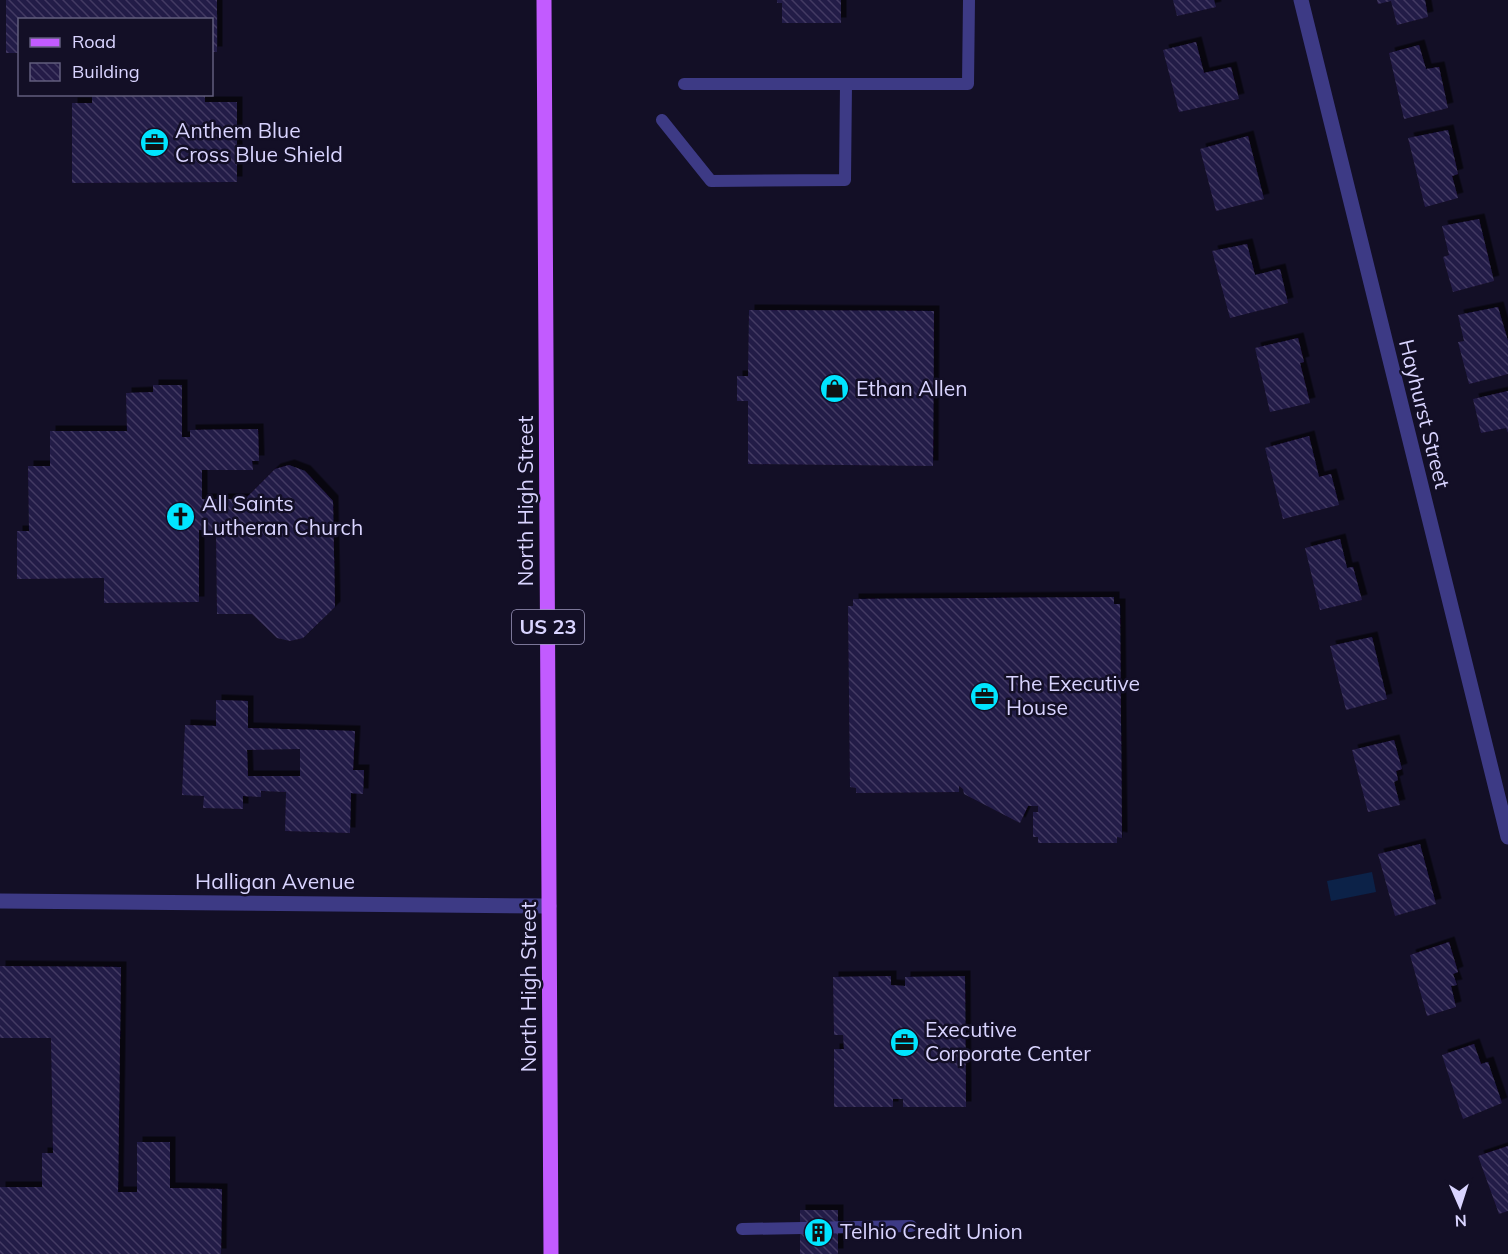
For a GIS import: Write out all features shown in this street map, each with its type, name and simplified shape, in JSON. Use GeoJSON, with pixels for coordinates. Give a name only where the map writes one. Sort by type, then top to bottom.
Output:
{"type":"FeatureCollection","features":[{"type":"Feature","properties":{"kind":"main road","name":"North High Street"},"geometry":{"type":"LineString","coordinates":[[544,0],[551,1254]]}},
{"type":"Feature","properties":{"kind":"street","name":"Hayhurst Street"},"geometry":{"type":"LineString","coordinates":[[1301,0],[1508,837]]}},
{"type":"Feature","properties":{"kind":"street","name":"Halligan Avenue"},"geometry":{"type":"LineString","coordinates":[[0,901],[549,906]]}},
{"type":"Feature","properties":{"kind":"lane"},"geometry":{"type":"LineString","coordinates":[[684,84],[968,84],[969,0]]}},
{"type":"Feature","properties":{"kind":"lane"},"geometry":{"type":"LineString","coordinates":[[662,120],[711,181],[845,180],[846,84]]}},
{"type":"Feature","properties":{"kind":"lane"},"geometry":{"type":"LineString","coordinates":[[742,1229],[911,1226]]}},
{"type":"Feature","properties":{"kind":"water"},"geometry":{"type":"Polygon","coordinates":[[[1372,872],[1376,892],[1331,901],[1327,881],[1372,872]]]}},
{"type":"Feature","properties":{"kind":"building"},"geometry":{"type":"Polygon","coordinates":[[[6,0],[217,0],[217,52],[213,52],[213,18],[18,18],[18,53],[6,53],[6,0]]]}},
{"type":"Feature","properties":{"kind":"building"},"geometry":{"type":"Polygon","coordinates":[[[777,0],[841,0],[841,23],[782,23],[782,3],[777,3],[777,0]]]}},
{"type":"Feature","properties":{"kind":"building"},"geometry":{"type":"Polygon","coordinates":[[[1173,0],[1214,0],[1216,7],[1177,16],[1173,0]]]}},
{"type":"Feature","properties":{"kind":"building"},"geometry":{"type":"Polygon","coordinates":[[[1377,0],[1425,0],[1428,17],[1397,25],[1391,1],[1378,4],[1377,0]]]}},
{"type":"Feature","properties":{"kind":"building"},"geometry":{"type":"Polygon","coordinates":[[[1196,42],[1204,73],[1231,67],[1239,99],[1179,112],[1163,50],[1196,42]]]}},
{"type":"Feature","properties":{"kind":"building"},"geometry":{"type":"Polygon","coordinates":[[[1419,45],[1426,69],[1439,67],[1448,108],[1404,119],[1389,53],[1419,45]]]}},
{"type":"Feature","properties":{"kind":"building","name":"Anthem Blue Cross Blue Shield"},"geometry":{"type":"Polygon","coordinates":[[[92,96],[205,96],[205,102],[237,102],[237,182],[72,183],[72,103],[92,103],[92,96]]]}},
{"type":"Feature","properties":{"kind":"building"},"geometry":{"type":"Polygon","coordinates":[[[1448,130],[1458,174],[1452,176],[1458,198],[1425,207],[1408,138],[1448,130]]]}},
{"type":"Feature","properties":{"kind":"building"},"geometry":{"type":"Polygon","coordinates":[[[1248,136],[1264,199],[1216,211],[1200,149],[1248,136]]]}},
{"type":"Feature","properties":{"kind":"building"},"geometry":{"type":"Polygon","coordinates":[[[1479,219],[1494,281],[1453,292],[1443,257],[1449,255],[1442,226],[1479,219]]]}},
{"type":"Feature","properties":{"kind":"building"},"geometry":{"type":"Polygon","coordinates":[[[1247,244],[1255,275],[1280,269],[1288,303],[1230,318],[1212,251],[1247,244]]]}},
{"type":"Feature","properties":{"kind":"building"},"geometry":{"type":"Polygon","coordinates":[[[1498,307],[1508,341],[1508,374],[1469,384],[1458,342],[1464,341],[1458,315],[1498,307]]]}},
{"type":"Feature","properties":{"kind":"building","name":"Ethan Allen"},"geometry":{"type":"Polygon","coordinates":[[[749,310],[934,311],[933,466],[748,464],[748,401],[737,401],[737,376],[748,376],[749,310]]]}},
{"type":"Feature","properties":{"kind":"building"},"geometry":{"type":"Polygon","coordinates":[[[1298,338],[1304,362],[1300,363],[1310,403],[1270,412],[1255,348],[1298,338]]]}},
{"type":"Feature","properties":{"kind":"building","name":"All Saints Lutheran Church"},"geometry":{"type":"Polygon","coordinates":[[[153,385],[182,385],[182,437],[190,437],[190,430],[258,429],[259,461],[252,461],[253,470],[202,470],[202,499],[245,499],[275,469],[289,465],[305,471],[333,501],[335,607],[303,638],[290,641],[277,638],[252,614],[217,614],[216,531],[199,530],[199,602],[104,603],[104,578],[17,579],[17,531],[29,531],[28,466],[50,466],[50,431],[127,431],[126,393],[153,392],[153,385]]]}},
{"type":"Feature","properties":{"kind":"building"},"geometry":{"type":"Polygon","coordinates":[[[1508,391],[1508,433],[1506,428],[1481,433],[1473,399],[1508,391]]]}},
{"type":"Feature","properties":{"kind":"building"},"geometry":{"type":"Polygon","coordinates":[[[1309,436],[1319,477],[1331,474],[1339,505],[1283,519],[1265,448],[1309,436]]]}},
{"type":"Feature","properties":{"kind":"building"},"geometry":{"type":"Polygon","coordinates":[[[1340,539],[1347,568],[1353,567],[1362,600],[1320,610],[1305,548],[1340,539]]]}},
{"type":"Feature","properties":{"kind":"building","name":"The Executive House"},"geometry":{"type":"Polygon","coordinates":[[[1114,597],[1114,604],[1120,604],[1122,838],[1117,837],[1117,843],[1038,843],[1038,837],[1033,837],[1033,812],[1038,812],[1038,806],[1028,806],[1020,823],[964,794],[963,789],[959,786],[959,792],[856,793],[856,788],[850,787],[848,606],[853,606],[853,599],[1114,597]]]}},
{"type":"Feature","properties":{"kind":"building"},"geometry":{"type":"Polygon","coordinates":[[[1372,637],[1387,699],[1346,710],[1330,646],[1372,637]]]}},
{"type":"Feature","properties":{"kind":"building"},"geometry":{"type":"Polygon","coordinates":[[[216,700],[248,701],[248,728],[355,731],[353,770],[364,770],[363,794],[351,793],[350,833],[285,831],[286,792],[261,791],[261,797],[243,796],[243,809],[203,808],[204,796],[182,795],[185,725],[216,726],[216,700]],[[300,749],[247,750],[248,776],[300,776],[300,749]]]}},
{"type":"Feature","properties":{"kind":"building"},"geometry":{"type":"Polygon","coordinates":[[[1394,740],[1402,769],[1396,771],[1398,780],[1394,782],[1400,805],[1368,812],[1352,750],[1394,740]]]}},
{"type":"Feature","properties":{"kind":"building"},"geometry":{"type":"Polygon","coordinates":[[[1420,844],[1436,904],[1395,916],[1378,854],[1420,844]]]}},
{"type":"Feature","properties":{"kind":"building"},"geometry":{"type":"Polygon","coordinates":[[[1449,942],[1458,972],[1453,974],[1457,985],[1451,986],[1456,1007],[1427,1016],[1410,955],[1449,942]]]}},
{"type":"Feature","properties":{"kind":"building"},"geometry":{"type":"Polygon","coordinates":[[[0,966],[121,967],[118,1192],[137,1192],[137,1142],[170,1142],[170,1188],[222,1189],[221,1254],[0,1254],[0,1187],[42,1187],[42,1153],[53,1153],[51,1038],[0,1038],[0,966]]]}},
{"type":"Feature","properties":{"kind":"building","name":"Executive Corporate Center"},"geometry":{"type":"Polygon","coordinates":[[[891,976],[891,985],[905,986],[905,977],[965,976],[966,1107],[903,1107],[903,1099],[893,1099],[893,1107],[834,1107],[834,1049],[844,1049],[843,1035],[834,1035],[833,977],[891,976]]]}},
{"type":"Feature","properties":{"kind":"building"},"geometry":{"type":"Polygon","coordinates":[[[1474,1044],[1481,1064],[1488,1062],[1502,1103],[1463,1119],[1442,1055],[1474,1044]]]}},
{"type":"Feature","properties":{"kind":"building"},"geometry":{"type":"Polygon","coordinates":[[[1508,1146],[1508,1211],[1499,1214],[1478,1156],[1508,1146]]]}},
{"type":"Feature","properties":{"kind":"building","name":"Telhio Credit Union"},"geometry":{"type":"Polygon","coordinates":[[[800,1210],[838,1210],[838,1254],[800,1254],[800,1210]]]}},
{"type":"Feature","properties":{"kind":"place","name":"Anthem Blue Cross Blue Shield"},"geometry":{"type":"Point","coordinates":[154,143]}},
{"type":"Feature","properties":{"kind":"place","name":"Ethan Allen"},"geometry":{"type":"Point","coordinates":[835,389]}},
{"type":"Feature","properties":{"kind":"place","name":"All Saints Lutheran Church"},"geometry":{"type":"Point","coordinates":[181,516]}},
{"type":"Feature","properties":{"kind":"place","name":"The Executive House"},"geometry":{"type":"Point","coordinates":[985,696]}},
{"type":"Feature","properties":{"kind":"place","name":"Executive Corporate Center"},"geometry":{"type":"Point","coordinates":[904,1042]}},
{"type":"Feature","properties":{"kind":"place","name":"Telhio Credit Union"},"geometry":{"type":"Point","coordinates":[819,1232]}}]}
